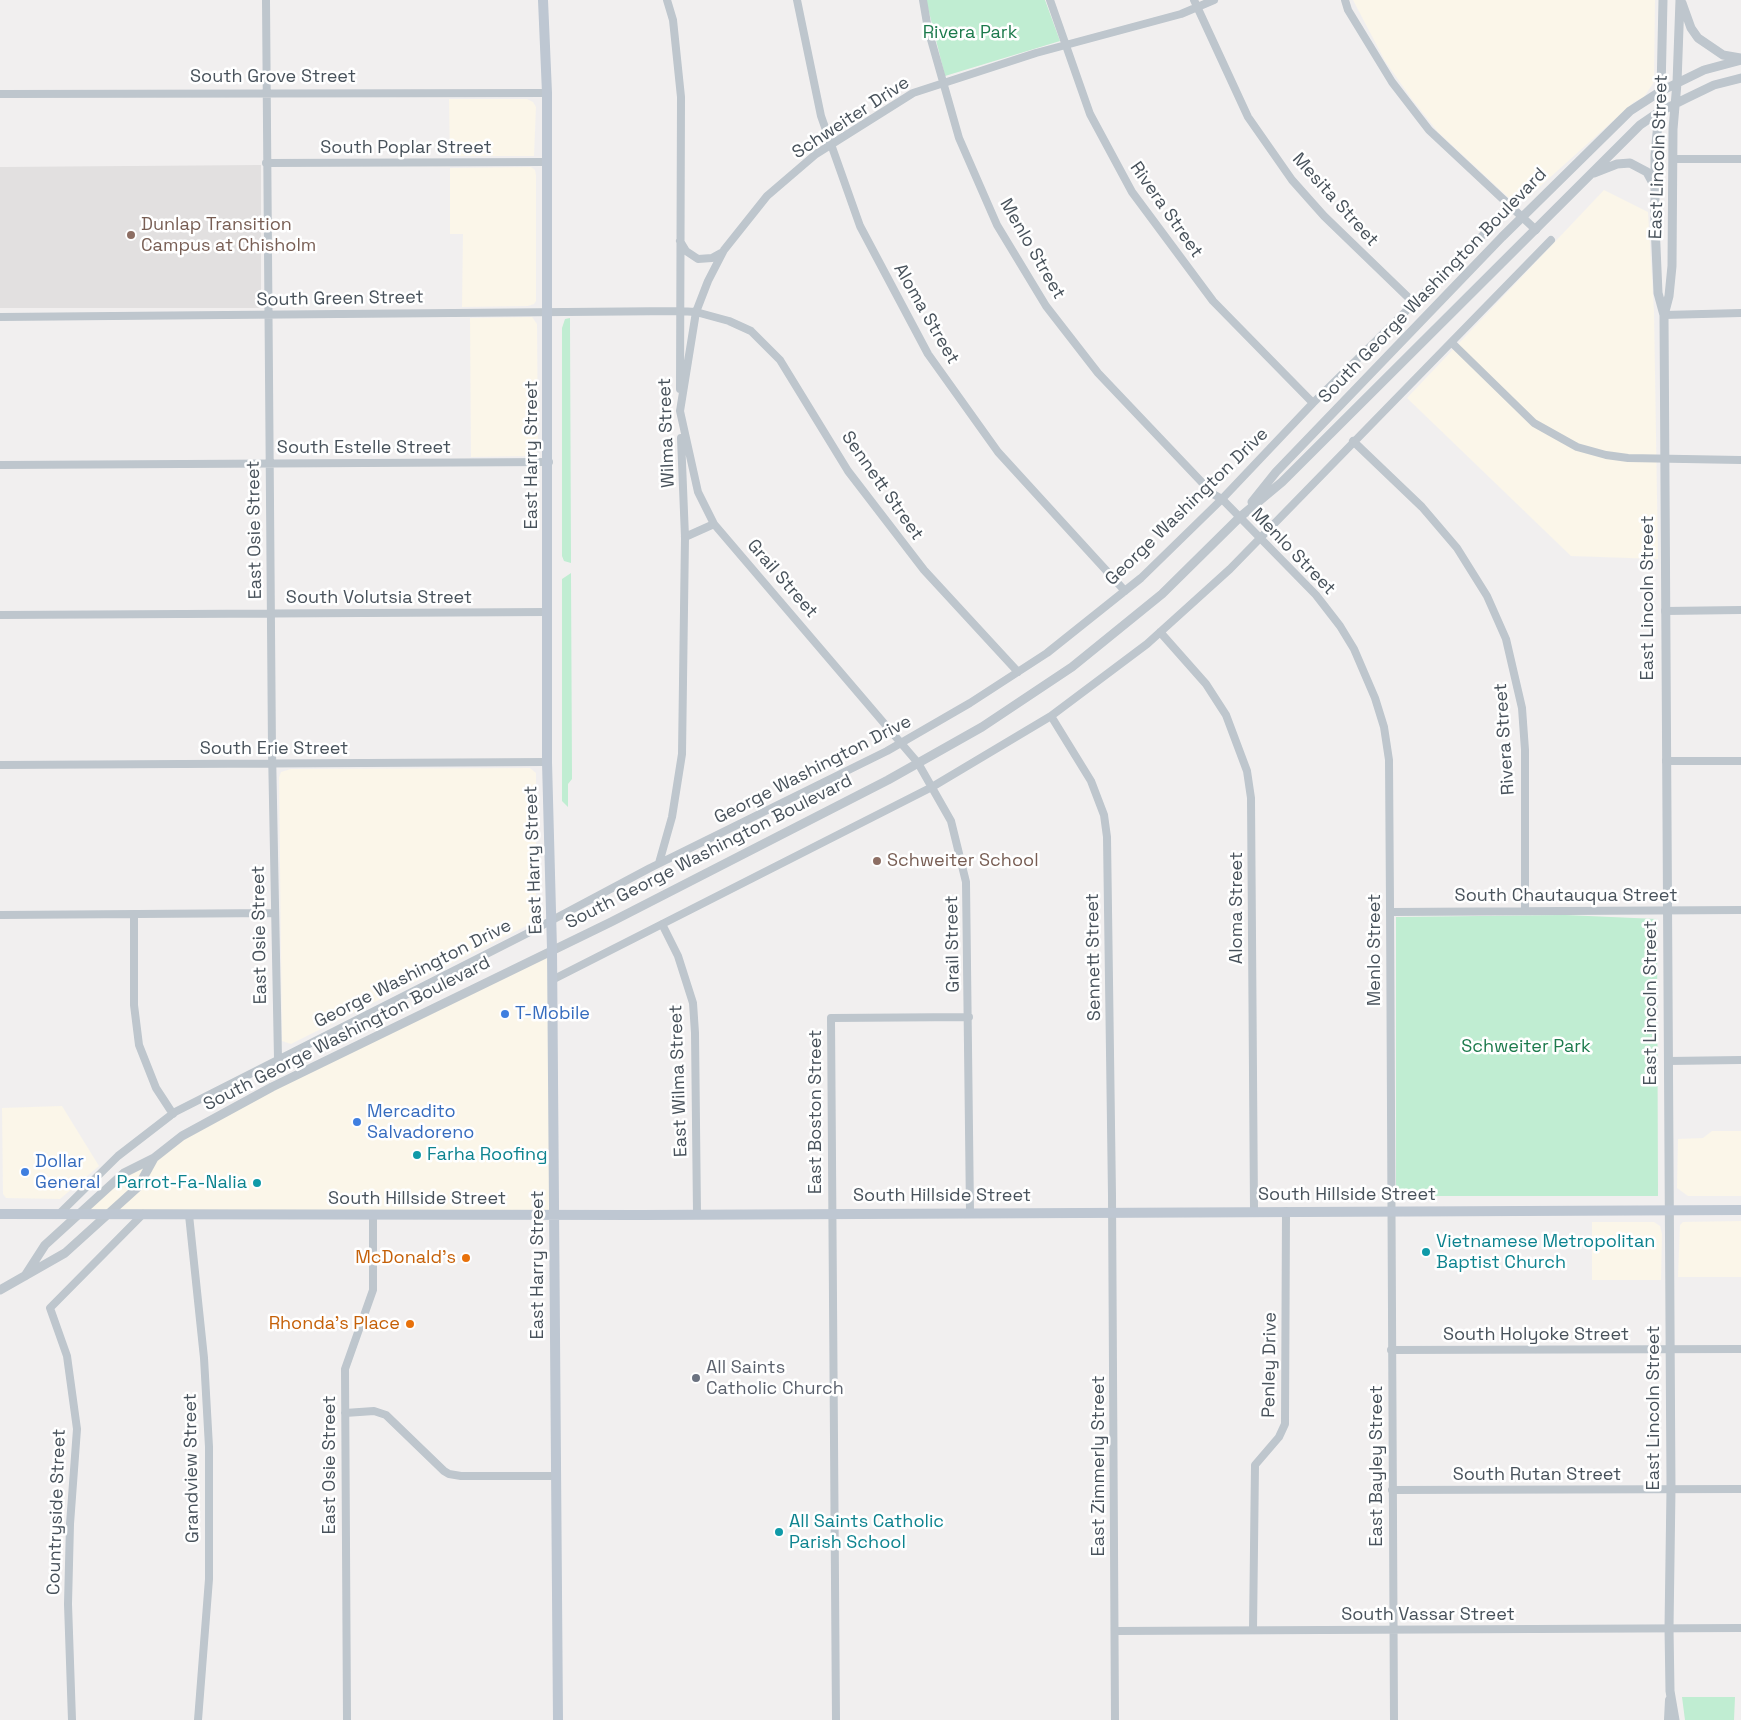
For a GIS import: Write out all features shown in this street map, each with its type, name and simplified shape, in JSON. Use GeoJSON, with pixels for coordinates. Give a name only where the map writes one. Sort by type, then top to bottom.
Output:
{"type":"FeatureCollection","features":[{"type":"Feature","properties":{"kind":"main road","name":"East Harry Street"},"geometry":{"type":"LineString","coordinates":[[543,0],[547,93],[549,462],[547,762],[552,920],[558,1720]]}},
{"type":"Feature","properties":{"kind":"main road","name":"South Hillside Street"},"geometry":{"type":"LineString","coordinates":[[0,1214],[554,1215],[831,1212],[1741,1210]]}},
{"type":"Feature","properties":{"kind":"street","name":"East Osie Street"},"geometry":{"type":"LineString","coordinates":[[266,0],[272,764],[278,1059]]}},
{"type":"Feature","properties":{"kind":"street","name":"Wilma Street"},"geometry":{"type":"LineString","coordinates":[[659,863],[672,817],[682,754],[685,538],[680,411],[681,97],[672,20],[667,0]]}},
{"type":"Feature","properties":{"kind":"street","name":"Aloma Street"},"geometry":{"type":"LineString","coordinates":[[797,0],[821,116],[860,226],[928,354],[998,452],[1125,591]]}},
{"type":"Feature","properties":{"kind":"street","name":"Menlo Street"},"geometry":{"type":"LineString","coordinates":[[923,0],[943,83],[960,138],[997,225],[1046,306],[1098,373],[1213,494],[1222,499],[1316,595],[1340,626],[1360,662],[1375,698],[1384,727],[1389,760],[1391,1211]]}},
{"type":"Feature","properties":{"kind":"street","name":"Rivera Street"},"geometry":{"type":"LineString","coordinates":[[1050,0],[1090,114],[1132,192],[1213,301],[1313,402]]}},
{"type":"Feature","properties":{"kind":"street","name":"Schweiter Drive"},"geometry":{"type":"LineString","coordinates":[[680,411],[696,312],[708,280],[724,250],[767,196],[816,154],[914,93],[1065,44],[1181,14],[1195,4],[1214,0]]}},
{"type":"Feature","properties":{"kind":"street"},"geometry":{"type":"LineString","coordinates":[[1345,0],[1348,10],[1392,82],[1429,130],[1536,230]]}},
{"type":"Feature","properties":{"kind":"street","name":"East Lincoln Street"},"geometry":{"type":"LineString","coordinates":[[1663,0],[1661,91],[1655,188],[1657,279],[1664,315],[1664,612],[1671,1489],[1670,1691],[1668,1720]]}},
{"type":"Feature","properties":{"kind":"street"},"geometry":{"type":"LineString","coordinates":[[1680,0],[1691,28],[1698,38],[1722,54],[1741,59]]}},
{"type":"Feature","properties":{"kind":"street","name":"East Lincoln Street"},"geometry":{"type":"LineString","coordinates":[[1664,315],[1670,296],[1672,266],[1673,159],[1680,0]]}},
{"type":"Feature","properties":{"kind":"street","name":"Mesita Street"},"geometry":{"type":"LineString","coordinates":[[1195,4],[1248,117],[1292,180],[1324,216],[1414,303]]}},
{"type":"Feature","properties":{"kind":"street"},"geometry":{"type":"LineString","coordinates":[[1661,91],[1704,70],[1741,59]]}},
{"type":"Feature","properties":{"kind":"street"},"geometry":{"type":"LineString","coordinates":[[1659,112],[1714,86],[1741,78]]}},
{"type":"Feature","properties":{"kind":"street","name":"South George Washington Boulevard"},"geometry":{"type":"LineString","coordinates":[[1240,517],[1276,472],[1522,218],[1630,111],[1661,91]]}},
{"type":"Feature","properties":{"kind":"street","name":"South Grove Street"},"geometry":{"type":"LineString","coordinates":[[0,94],[547,93]]}},
{"type":"Feature","properties":{"kind":"street","name":"South George Washington Boulevard"},"geometry":{"type":"LineString","coordinates":[[25,1276],[45,1245],[124,1173],[154,1158],[182,1136],[272,1087],[552,949],[611,922],[918,763],[982,727],[1072,667],[1162,594],[1240,517],[1282,482],[1536,230],[1627,136],[1659,112]]}},
{"type":"Feature","properties":{"kind":"street"},"geometry":{"type":"LineString","coordinates":[[1673,159],[1741,159]]}},
{"type":"Feature","properties":{"kind":"street","name":"South Poplar Street"},"geometry":{"type":"LineString","coordinates":[[266,163],[546,162]]}},
{"type":"Feature","properties":{"kind":"street"},"geometry":{"type":"LineString","coordinates":[[1591,174],[1617,164],[1630,163],[1647,172],[1655,188]]}},
{"type":"Feature","properties":{"kind":"street","name":"George Washington Drive"},"geometry":{"type":"LineString","coordinates":[[58,1214],[118,1156],[173,1114],[552,920],[659,863],[758,816],[901,743],[1048,653],[1125,591],[1222,499],[1313,402],[1492,226]]}},
{"type":"Feature","properties":{"kind":"street"},"geometry":{"type":"LineString","coordinates":[[680,240],[686,252],[698,259],[712,258],[724,250]]}},
{"type":"Feature","properties":{"kind":"street"},"geometry":{"type":"LineString","coordinates":[[552,980],[932,788],[1052,716],[1160,632],[1230,569],[1551,240]]}},
{"type":"Feature","properties":{"kind":"street","name":"South Green Street"},"geometry":{"type":"LineString","coordinates":[[0,317],[680,311]]}},
{"type":"Feature","properties":{"kind":"street","name":"Sennett Street"},"geometry":{"type":"LineString","coordinates":[[680,311],[696,312],[751,331],[780,360],[848,471],[924,570],[1018,672]]}},
{"type":"Feature","properties":{"kind":"street"},"geometry":{"type":"LineString","coordinates":[[1664,315],[1741,313]]}},
{"type":"Feature","properties":{"kind":"street"},"geometry":{"type":"LineString","coordinates":[[1452,343],[1534,423],[1576,447],[1606,455],[1664,460],[1741,460]]}},
{"type":"Feature","properties":{"kind":"street","name":"Grail Street"},"geometry":{"type":"LineString","coordinates":[[680,411],[694,479],[714,524],[918,763],[951,821],[966,882],[970,1212]]}},
{"type":"Feature","properties":{"kind":"street","name":"Rivera Street"},"geometry":{"type":"LineString","coordinates":[[1353,441],[1422,507],[1457,548],[1487,596],[1506,639],[1522,708],[1525,750],[1525,911]]}},
{"type":"Feature","properties":{"kind":"street","name":"South Estelle Street"},"geometry":{"type":"LineString","coordinates":[[0,465],[549,462]]}},
{"type":"Feature","properties":{"kind":"street"},"geometry":{"type":"LineString","coordinates":[[685,538],[714,524]]}},
{"type":"Feature","properties":{"kind":"street"},"geometry":{"type":"LineString","coordinates":[[1664,612],[1741,610]]}},
{"type":"Feature","properties":{"kind":"street","name":"South Volutsia Street"},"geometry":{"type":"LineString","coordinates":[[0,616],[548,612]]}},
{"type":"Feature","properties":{"kind":"street","name":"Aloma Street"},"geometry":{"type":"LineString","coordinates":[[1160,632],[1206,684],[1226,715],[1246,771],[1251,798],[1254,1212]]}},
{"type":"Feature","properties":{"kind":"street","name":"Sennett Street"},"geometry":{"type":"LineString","coordinates":[[1052,716],[1091,780],[1104,815],[1109,926],[1113,1212]]}},
{"type":"Feature","properties":{"kind":"street"},"geometry":{"type":"LineString","coordinates":[[1666,761],[1741,761]]}},
{"type":"Feature","properties":{"kind":"street","name":"South Erie Street"},"geometry":{"type":"LineString","coordinates":[[0,765],[547,762]]}},
{"type":"Feature","properties":{"kind":"street","name":"South Chautauqua Street"},"geometry":{"type":"LineString","coordinates":[[1390,912],[1741,910]]}},
{"type":"Feature","properties":{"kind":"street"},"geometry":{"type":"LineString","coordinates":[[0,916],[275,912]]}},
{"type":"Feature","properties":{"kind":"street"},"geometry":{"type":"LineString","coordinates":[[134,915],[134,1005],[139,1045],[156,1088],[173,1114]]}},
{"type":"Feature","properties":{"kind":"street","name":"East Wilma Street"},"geometry":{"type":"LineString","coordinates":[[662,924],[678,956],[693,1003],[697,1214]]}},
{"type":"Feature","properties":{"kind":"street","name":"East Boston Street"},"geometry":{"type":"LineString","coordinates":[[831,1212],[831,1018],[969,1017]]}},
{"type":"Feature","properties":{"kind":"street"},"geometry":{"type":"LineString","coordinates":[[1668,1061],[1741,1060]]}},
{"type":"Feature","properties":{"kind":"street","name":"South George Washington Boulevard"},"geometry":{"type":"LineString","coordinates":[[0,1290],[65,1253],[138,1187],[154,1158]]}},
{"type":"Feature","properties":{"kind":"street","name":"Penley Drive"},"geometry":{"type":"LineString","coordinates":[[1253,1630],[1255,1465],[1279,1437],[1285,1424],[1286,1211]]}},
{"type":"Feature","properties":{"kind":"street","name":"East Bayley Street"},"geometry":{"type":"LineString","coordinates":[[1391,1211],[1394,1720]]}},
{"type":"Feature","properties":{"kind":"street"},"geometry":{"type":"LineString","coordinates":[[831,1212],[836,1720]]}},
{"type":"Feature","properties":{"kind":"street","name":"East Zimmerly Street"},"geometry":{"type":"LineString","coordinates":[[1113,1212],[1115,1720]]}},
{"type":"Feature","properties":{"kind":"street","name":"Countryside Street"},"geometry":{"type":"LineString","coordinates":[[72,1720],[68,1604],[70,1524],[77,1428],[66,1356],[50,1308],[143,1214]]}},
{"type":"Feature","properties":{"kind":"street","name":"Grandview Street"},"geometry":{"type":"LineString","coordinates":[[189,1215],[204,1358],[209,1447],[209,1580],[198,1720]]}},
{"type":"Feature","properties":{"kind":"street","name":"East Osie Street"},"geometry":{"type":"LineString","coordinates":[[347,1720],[345,1369],[373,1290],[373,1215]]}},
{"type":"Feature","properties":{"kind":"street","name":"South Holyoke Street"},"geometry":{"type":"LineString","coordinates":[[1391,1350],[1741,1349]]}},
{"type":"Feature","properties":{"kind":"street"},"geometry":{"type":"LineString","coordinates":[[345,1413],[374,1412],[386,1414],[449,1474],[461,1476],[555,1476]]}},
{"type":"Feature","properties":{"kind":"street","name":"South Rutan Street"},"geometry":{"type":"LineString","coordinates":[[1392,1490],[1741,1489]]}},
{"type":"Feature","properties":{"kind":"street","name":"South Vassar Street"},"geometry":{"type":"LineString","coordinates":[[1115,1631],[1741,1628]]}},
{"type":"Feature","properties":{"kind":"street","name":"East Lincoln Street"},"geometry":{"type":"LineString","coordinates":[[1670,1691],[1675,1720]]}},
{"type":"Feature","properties":{"kind":"shaded area"},"geometry":{"type":"Polygon","coordinates":[[[1353,0],[1655,0],[1654,82],[1644,97],[1634,102],[1526,199],[1511,200],[1438,132],[1411,98],[1385,61],[1353,0]]]}},
{"type":"Feature","properties":{"kind":"shaded area"},"geometry":{"type":"Polygon","coordinates":[[[449,99],[527,99],[533,102],[536,107],[534,156],[450,156],[449,99]]]}},
{"type":"Feature","properties":{"kind":"shaded area","name":"Dunlap Transition Campus at Chisholm"},"geometry":{"type":"Polygon","coordinates":[[[261,165],[261,308],[0,308],[0,167],[261,165]]]}},
{"type":"Feature","properties":{"kind":"shaded area"},"geometry":{"type":"Polygon","coordinates":[[[531,167],[535,170],[536,175],[536,301],[528,306],[462,307],[463,234],[450,234],[450,168],[531,167]]]}},
{"type":"Feature","properties":{"kind":"shaded area"},"geometry":{"type":"Polygon","coordinates":[[[1604,190],[1648,212],[1654,311],[1658,559],[1571,556],[1407,398],[1604,190]]]}},
{"type":"Feature","properties":{"kind":"shaded area"},"geometry":{"type":"Polygon","coordinates":[[[532,317],[537,324],[538,450],[530,456],[471,457],[470,318],[532,317]]]}},
{"type":"Feature","properties":{"kind":"shaded area"},"geometry":{"type":"Polygon","coordinates":[[[530,768],[536,773],[536,918],[534,922],[291,1044],[282,1041],[279,777],[281,772],[291,769],[530,768]]]}},
{"type":"Feature","properties":{"kind":"shaded area"},"geometry":{"type":"Polygon","coordinates":[[[552,949],[554,1215],[81,1213],[124,1173],[182,1136],[552,949]]]}},
{"type":"Feature","properties":{"kind":"shaded area"},"geometry":{"type":"Polygon","coordinates":[[[62,1106],[99,1166],[60,1199],[6,1198],[3,1194],[2,1108],[62,1106]]]}},
{"type":"Feature","properties":{"kind":"shaded area"},"geometry":{"type":"Polygon","coordinates":[[[1712,1131],[1741,1131],[1741,1196],[1688,1196],[1677,1188],[1678,1139],[1703,1138],[1712,1131]]]}},
{"type":"Feature","properties":{"kind":"shaded area"},"geometry":{"type":"Polygon","coordinates":[[[1741,1221],[1741,1277],[1678,1277],[1680,1225],[1683,1222],[1741,1221]]]}},
{"type":"Feature","properties":{"kind":"shaded area"},"geometry":{"type":"Polygon","coordinates":[[[1592,1222],[1654,1222],[1660,1226],[1662,1234],[1661,1280],[1592,1280],[1592,1222]]]}},
{"type":"Feature","properties":{"kind":"green space","name":"Rivera Park"},"geometry":{"type":"Polygon","coordinates":[[[926,0],[1045,0],[1060,41],[945,76],[926,0]]]}},
{"type":"Feature","properties":{"kind":"green space"},"geometry":{"type":"Polygon","coordinates":[[[570,318],[571,563],[564,561],[562,556],[562,328],[565,319],[570,318]]]}},
{"type":"Feature","properties":{"kind":"green space"},"geometry":{"type":"Polygon","coordinates":[[[571,573],[572,779],[568,784],[568,807],[562,801],[562,579],[571,573]]]}},
{"type":"Feature","properties":{"kind":"green space","name":"Schweiter Park"},"geometry":{"type":"Polygon","coordinates":[[[1565,915],[1657,919],[1658,1196],[1396,1196],[1396,917],[1565,915]]]}},
{"type":"Feature","properties":{"kind":"green space"},"geometry":{"type":"Polygon","coordinates":[[[1682,1697],[1735,1697],[1734,1720],[1685,1720],[1682,1697]]]}},
{"type":"Feature","properties":{"kind":"place","name":"Dunlap Transition Campus at Chisholm"},"geometry":{"type":"Point","coordinates":[131,235]}},
{"type":"Feature","properties":{"kind":"place","name":"Schweiter School"},"geometry":{"type":"Point","coordinates":[877,861]}},
{"type":"Feature","properties":{"kind":"place","name":"T-Mobile"},"geometry":{"type":"Point","coordinates":[505,1014]}},
{"type":"Feature","properties":{"kind":"place","name":"Mercadito Salvadoreno"},"geometry":{"type":"Point","coordinates":[357,1122]}},
{"type":"Feature","properties":{"kind":"place","name":"Farha Roofing"},"geometry":{"type":"Point","coordinates":[417,1155]}},
{"type":"Feature","properties":{"kind":"place","name":"Dollar General"},"geometry":{"type":"Point","coordinates":[25,1172]}},
{"type":"Feature","properties":{"kind":"place","name":"Parrot-Fa-Nalia"},"geometry":{"type":"Point","coordinates":[257,1183]}},
{"type":"Feature","properties":{"kind":"place","name":"Vietnamese Metropolitan Baptist Church"},"geometry":{"type":"Point","coordinates":[1426,1252]}},
{"type":"Feature","properties":{"kind":"place","name":"McDonald's"},"geometry":{"type":"Point","coordinates":[466,1258]}},
{"type":"Feature","properties":{"kind":"place","name":"Rhonda's Place"},"geometry":{"type":"Point","coordinates":[410,1324]}},
{"type":"Feature","properties":{"kind":"place","name":"All Saints Catholic Church"},"geometry":{"type":"Point","coordinates":[696,1378]}},
{"type":"Feature","properties":{"kind":"place","name":"All Saints Catholic Parish School"},"geometry":{"type":"Point","coordinates":[779,1532]}}]}
